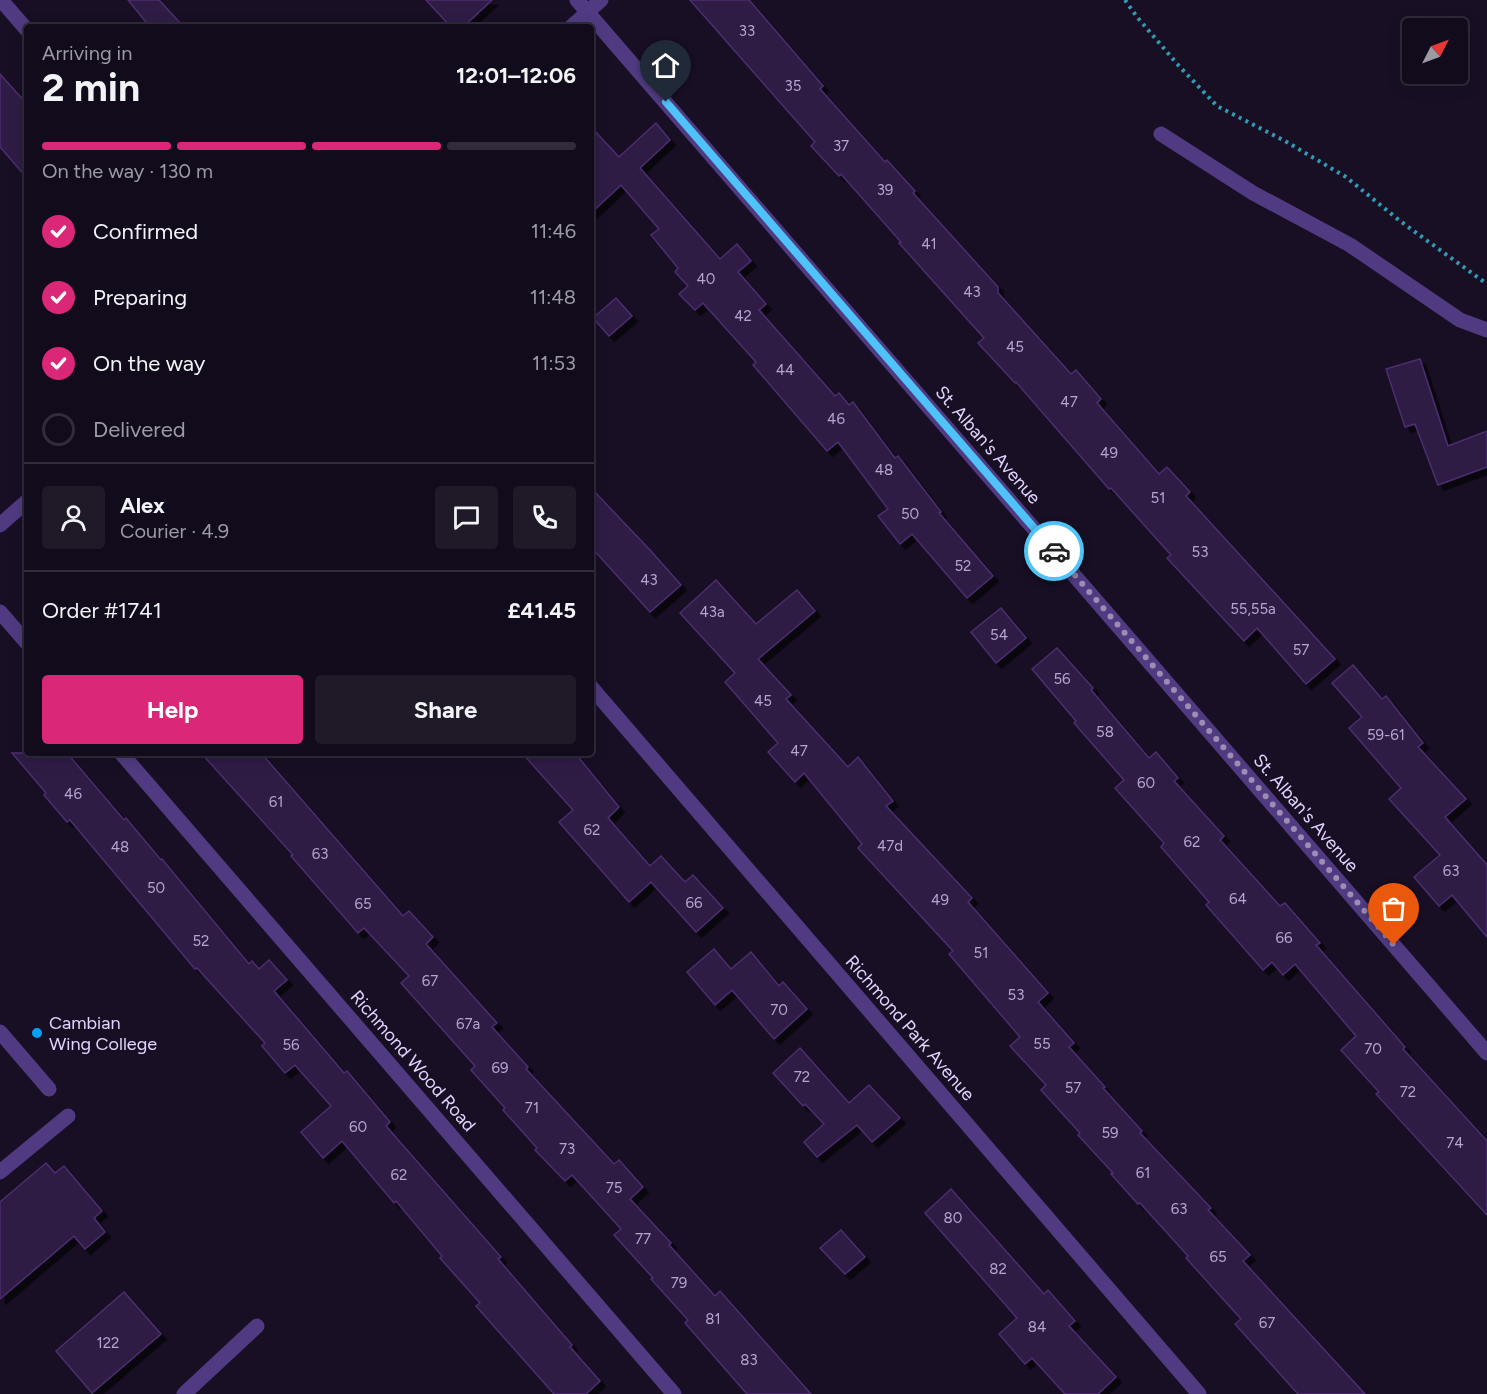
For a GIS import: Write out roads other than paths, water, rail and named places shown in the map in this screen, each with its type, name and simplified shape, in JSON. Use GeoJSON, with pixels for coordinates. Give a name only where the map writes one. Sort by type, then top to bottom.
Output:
{"type":"FeatureCollection","features":[{"type":"Feature","properties":{"kind":"street"},"geometry":{"type":"LineString","coordinates":[[1,0],[24,27]]}},
{"type":"Feature","properties":{"kind":"street","name":"St. Alban's Avenue"},"geometry":{"type":"LineString","coordinates":[[577,0],[1487,1053]]}},
{"type":"Feature","properties":{"kind":"street"},"geometry":{"type":"LineString","coordinates":[[574,24],[601,0]]}},
{"type":"Feature","properties":{"kind":"street"},"geometry":{"type":"LineString","coordinates":[[1161,134],[1253,194],[1350,245],[1460,320],[1487,330]]}},
{"type":"Feature","properties":{"kind":"street"},"geometry":{"type":"LineString","coordinates":[[0,525],[24,504]]}},
{"type":"Feature","properties":{"kind":"street"},"geometry":{"type":"LineString","coordinates":[[0,612],[24,640]]}},
{"type":"Feature","properties":{"kind":"street","name":"Richmond Park Avenue"},"geometry":{"type":"LineString","coordinates":[[594,690],[1199,1394]]}},
{"type":"Feature","properties":{"kind":"street","name":"Richmond Wood Road"},"geometry":{"type":"LineString","coordinates":[[125,756],[674,1394]]}},
{"type":"Feature","properties":{"kind":"street"},"geometry":{"type":"LineString","coordinates":[[0,1032],[49,1089]]}},
{"type":"Feature","properties":{"kind":"street"},"geometry":{"type":"LineString","coordinates":[[0,1172],[68,1116]]}},
{"type":"Feature","properties":{"kind":"street"},"geometry":{"type":"LineString","coordinates":[[184,1394],[258,1326]]}},
{"type":"Feature","properties":{"kind":"place","name":"Cambian Wing College"},"geometry":{"type":"Point","coordinates":[37,1033]}}]}
